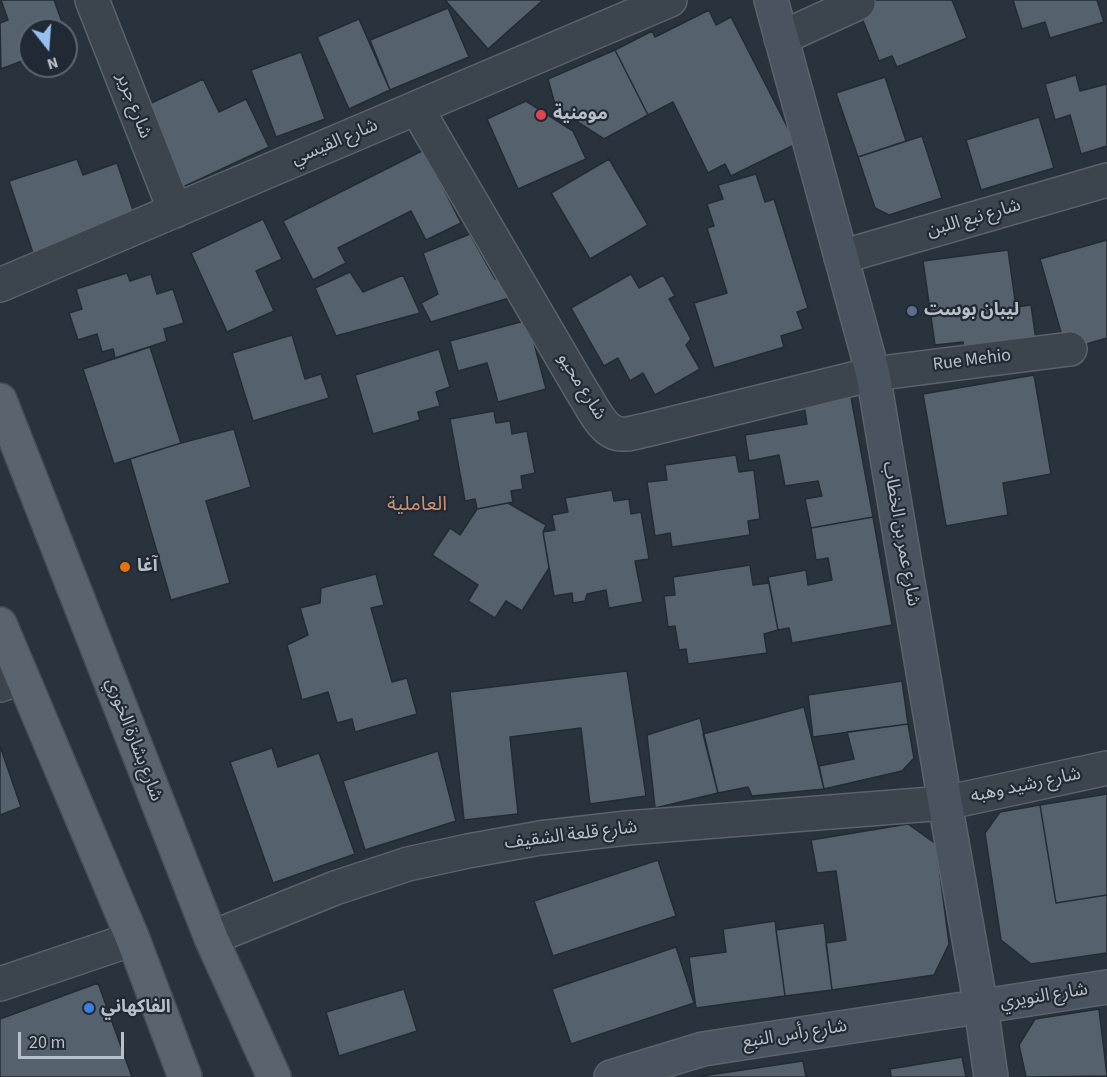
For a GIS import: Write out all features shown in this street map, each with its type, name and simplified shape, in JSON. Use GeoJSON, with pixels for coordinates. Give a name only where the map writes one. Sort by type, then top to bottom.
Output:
{"type":"FeatureCollection","features":[{"type":"Feature","properties":{"kind":"main road","name":"شارع بشارة الخوري"},"geometry":{"type":"LineString","coordinates":[[0,400],[211,938],[274,1077]]}},
{"type":"Feature","properties":{"kind":"main road"},"geometry":{"type":"LineString","coordinates":[[0,624],[11,681],[133,939],[185,1077]]}},
{"type":"Feature","properties":{"kind":"street","name":"شارع جرير"},"geometry":{"type":"LineString","coordinates":[[92,0],[175,211]]}},
{"type":"Feature","properties":{"kind":"street","name":"شارع القيسي"},"geometry":{"type":"LineString","coordinates":[[0,285],[670,0]]}},
{"type":"Feature","properties":{"kind":"street","name":"شارع عمر بن الخطاب"},"geometry":{"type":"LineString","coordinates":[[771,0],[873,374],[992,1077]]}},
{"type":"Feature","properties":{"kind":"street"},"geometry":{"type":"LineString","coordinates":[[781,38],[858,3]]}},
{"type":"Feature","properties":{"kind":"street","name":"شارع محيو"},"geometry":{"type":"LineString","coordinates":[[417,109],[583,393],[612,432],[621,435],[646,430],[873,374]]}},
{"type":"Feature","properties":{"kind":"street","name":"شارع نبع اللبن"},"geometry":{"type":"LineString","coordinates":[[841,257],[1107,180]]}},
{"type":"Feature","properties":{"kind":"street","name":"Rue Mehio"},"geometry":{"type":"LineString","coordinates":[[873,374],[1070,350]]}},
{"type":"Feature","properties":{"kind":"street","name":"شارع رشيد وهبه"},"geometry":{"type":"LineString","coordinates":[[945,803],[1107,768]]}},
{"type":"Feature","properties":{"kind":"street","name":"شارع قلعة الشقيف"},"geometry":{"type":"LineString","coordinates":[[211,938],[335,888],[408,864],[468,851],[540,838],[627,828],[945,803]]}},
{"type":"Feature","properties":{"kind":"street"},"geometry":{"type":"LineString","coordinates":[[0,984],[133,939]]}},
{"type":"Feature","properties":{"kind":"street","name":"شارع النويري"},"geometry":{"type":"LineString","coordinates":[[981,1007],[1107,987]]}},
{"type":"Feature","properties":{"kind":"street","name":"شارع رأس النبع"},"geometry":{"type":"LineString","coordinates":[[611,1077],[703,1049],[981,1007]]}},
{"type":"Feature","properties":{"kind":"building"},"geometry":{"type":"Polygon","coordinates":[[[1,0],[54,0],[61,18],[18,18],[18,63],[1,69],[0,23],[8,20],[1,0]]]}},
{"type":"Feature","properties":{"kind":"building"},"geometry":{"type":"Polygon","coordinates":[[[445,0],[541,0],[542,1],[488,49],[445,0]]]}},
{"type":"Feature","properties":{"kind":"building"},"geometry":{"type":"Polygon","coordinates":[[[876,0],[952,0],[967,38],[897,67],[892,56],[879,61],[858,8],[876,0]]]}},
{"type":"Feature","properties":{"kind":"building"},"geometry":{"type":"Polygon","coordinates":[[[1013,0],[1097,0],[1104,22],[1050,38],[1045,22],[1022,29],[1013,0]]]}},
{"type":"Feature","properties":{"kind":"building"},"geometry":{"type":"Polygon","coordinates":[[[448,8],[469,57],[390,90],[370,40],[448,8]]]}},
{"type":"Feature","properties":{"kind":"building"},"geometry":{"type":"Polygon","coordinates":[[[709,10],[716,25],[731,17],[796,144],[731,176],[725,164],[708,173],[673,102],[648,115],[615,50],[652,31],[655,37],[709,10]]]}},
{"type":"Feature","properties":{"kind":"building"},"geometry":{"type":"Polygon","coordinates":[[[359,19],[390,90],[349,109],[317,37],[359,19]]]}},
{"type":"Feature","properties":{"kind":"building"},"geometry":{"type":"Polygon","coordinates":[[[615,50],[648,115],[604,139],[556,108],[548,79],[615,50]]]}},
{"type":"Feature","properties":{"kind":"building"},"geometry":{"type":"Polygon","coordinates":[[[301,52],[325,119],[276,137],[251,70],[301,52]]]}},
{"type":"Feature","properties":{"kind":"building"},"geometry":{"type":"Polygon","coordinates":[[[1076,75],[1080,91],[1107,84],[1107,146],[1081,154],[1070,115],[1055,120],[1045,84],[1076,75]]]}},
{"type":"Feature","properties":{"kind":"building"},"geometry":{"type":"Polygon","coordinates":[[[885,77],[906,141],[858,157],[836,93],[885,77]]]}},
{"type":"Feature","properties":{"kind":"building"},"geometry":{"type":"Polygon","coordinates":[[[203,79],[219,112],[246,99],[269,147],[183,187],[145,106],[203,79]]]}},
{"type":"Feature","properties":{"kind":"building"},"geometry":{"type":"Polygon","coordinates":[[[526,101],[573,131],[586,159],[518,189],[487,119],[526,101]]]}},
{"type":"Feature","properties":{"kind":"building"},"geometry":{"type":"Polygon","coordinates":[[[1039,117],[1054,168],[981,190],[966,140],[1039,117]]]}},
{"type":"Feature","properties":{"kind":"building"},"geometry":{"type":"Polygon","coordinates":[[[922,136],[942,198],[889,215],[875,208],[858,157],[922,136]]]}},
{"type":"Feature","properties":{"kind":"building"},"geometry":{"type":"Polygon","coordinates":[[[424,150],[461,223],[426,240],[411,211],[338,248],[346,263],[313,280],[283,221],[424,150]]]}},
{"type":"Feature","properties":{"kind":"building"},"geometry":{"type":"Polygon","coordinates":[[[77,159],[83,175],[117,163],[136,219],[33,253],[9,181],[77,159]]]}},
{"type":"Feature","properties":{"kind":"building"},"geometry":{"type":"Polygon","coordinates":[[[609,159],[648,225],[590,259],[551,193],[609,159]]]}},
{"type":"Feature","properties":{"kind":"building"},"geometry":{"type":"Polygon","coordinates":[[[756,174],[765,202],[774,199],[808,308],[797,312],[803,329],[781,336],[784,347],[714,368],[694,303],[727,293],[707,228],[714,226],[707,204],[723,199],[718,185],[756,174]]]}},
{"type":"Feature","properties":{"kind":"building"},"geometry":{"type":"Polygon","coordinates":[[[263,219],[282,259],[256,271],[274,311],[227,332],[191,253],[263,219]]]}},
{"type":"Feature","properties":{"kind":"building"},"geometry":{"type":"Polygon","coordinates":[[[470,234],[495,279],[507,278],[512,297],[431,322],[421,303],[438,294],[423,253],[470,234]]]}},
{"type":"Feature","properties":{"kind":"building"},"geometry":{"type":"Polygon","coordinates":[[[1107,240],[1107,338],[1066,350],[1040,259],[1107,240]]]}},
{"type":"Feature","properties":{"kind":"building"},"geometry":{"type":"Polygon","coordinates":[[[1008,250],[1016,307],[1031,305],[1037,347],[965,357],[963,342],[935,345],[923,261],[1008,250]]]}},
{"type":"Feature","properties":{"kind":"building"},"geometry":{"type":"Polygon","coordinates":[[[350,272],[363,292],[403,275],[420,313],[336,336],[315,288],[350,272]]]}},
{"type":"Feature","properties":{"kind":"building"},"geometry":{"type":"Polygon","coordinates":[[[127,273],[130,281],[151,274],[157,294],[173,289],[184,323],[164,329],[167,341],[115,358],[113,349],[102,352],[97,334],[78,340],[69,313],[82,309],[76,289],[127,273]]]}},
{"type":"Feature","properties":{"kind":"building"},"geometry":{"type":"Polygon","coordinates":[[[631,274],[639,288],[663,275],[675,296],[669,299],[691,339],[686,345],[700,369],[655,395],[643,373],[630,381],[618,358],[604,366],[571,308],[631,274]]]}},
{"type":"Feature","properties":{"kind":"building"},"geometry":{"type":"Polygon","coordinates":[[[528,320],[546,389],[498,402],[487,363],[458,371],[450,341],[528,320]]]}},
{"type":"Feature","properties":{"kind":"building"},"geometry":{"type":"Polygon","coordinates":[[[292,335],[305,379],[321,374],[329,398],[253,421],[232,353],[292,335]]]}},
{"type":"Feature","properties":{"kind":"building"},"geometry":{"type":"Polygon","coordinates":[[[150,347],[181,443],[114,464],[83,369],[150,347]]]}},
{"type":"Feature","properties":{"kind":"building"},"geometry":{"type":"Polygon","coordinates":[[[439,349],[450,387],[436,392],[440,406],[418,412],[420,420],[373,434],[355,375],[439,349]]]}},
{"type":"Feature","properties":{"kind":"building"},"geometry":{"type":"Polygon","coordinates":[[[1034,375],[1051,474],[1003,483],[1008,515],[946,526],[923,394],[1034,375]]]}},
{"type":"Feature","properties":{"kind":"building"},"geometry":{"type":"Polygon","coordinates":[[[851,397],[873,517],[811,528],[805,499],[822,496],[818,481],[785,486],[779,455],[749,461],[745,435],[807,424],[804,405],[851,397]]]}},
{"type":"Feature","properties":{"kind":"building"},"geometry":{"type":"Polygon","coordinates":[[[494,411],[496,423],[510,421],[512,434],[527,431],[535,473],[521,476],[523,489],[511,491],[513,502],[477,509],[475,499],[465,501],[450,419],[494,411]]]}},
{"type":"Feature","properties":{"kind":"building"},"geometry":{"type":"Polygon","coordinates":[[[234,429],[251,487],[206,501],[230,583],[171,600],[130,459],[234,429]]]}},
{"type":"Feature","properties":{"kind":"building"},"geometry":{"type":"Polygon","coordinates":[[[736,455],[739,472],[754,470],[760,519],[748,521],[750,535],[672,547],[670,533],[655,536],[647,482],[667,480],[665,465],[736,455]]]}},
{"type":"Feature","properties":{"kind":"building"},"geometry":{"type":"Polygon","coordinates":[[[612,490],[614,501],[629,499],[631,514],[641,512],[649,559],[635,561],[643,602],[609,608],[606,590],[587,594],[585,601],[573,603],[572,593],[554,596],[543,532],[555,530],[552,515],[568,512],[565,498],[612,490]]]}},
{"type":"Feature","properties":{"kind":"building"},"geometry":{"type":"Polygon","coordinates":[[[508,503],[546,525],[543,532],[549,568],[522,611],[506,601],[495,618],[468,601],[478,585],[432,555],[450,528],[460,535],[477,509],[508,503]]]}},
{"type":"Feature","properties":{"kind":"building"},"geometry":{"type":"Polygon","coordinates":[[[873,517],[892,625],[792,643],[789,628],[778,630],[768,577],[806,570],[808,585],[832,580],[828,558],[816,560],[811,528],[873,517]]]}},
{"type":"Feature","properties":{"kind":"building"},"geometry":{"type":"Polygon","coordinates":[[[750,565],[753,585],[769,583],[778,630],[764,634],[767,653],[688,664],[686,649],[679,650],[675,626],[668,627],[664,596],[675,595],[673,577],[750,565]]]}},
{"type":"Feature","properties":{"kind":"building"},"geometry":{"type":"Polygon","coordinates":[[[376,574],[384,605],[371,608],[392,682],[407,678],[417,714],[355,732],[352,719],[337,723],[328,692],[302,700],[287,645],[308,635],[300,608],[320,603],[321,588],[376,574]]]}},
{"type":"Feature","properties":{"kind":"building"},"geometry":{"type":"Polygon","coordinates":[[[627,671],[646,796],[590,804],[581,728],[510,737],[518,814],[464,820],[450,692],[627,671]]]}},
{"type":"Feature","properties":{"kind":"building"},"geometry":{"type":"Polygon","coordinates":[[[902,681],[908,724],[813,737],[808,695],[902,681]]]}},
{"type":"Feature","properties":{"kind":"building"},"geometry":{"type":"Polygon","coordinates":[[[804,707],[824,789],[752,796],[748,787],[718,793],[703,734],[804,707]]]}},
{"type":"Feature","properties":{"kind":"building"},"geometry":{"type":"Polygon","coordinates":[[[700,718],[718,793],[655,808],[647,735],[700,718]]]}},
{"type":"Feature","properties":{"kind":"building"},"geometry":{"type":"Polygon","coordinates":[[[908,724],[914,758],[902,771],[824,789],[819,766],[854,759],[847,732],[908,724]]]}},
{"type":"Feature","properties":{"kind":"building"},"geometry":{"type":"Polygon","coordinates":[[[0,746],[21,807],[0,815],[0,746]]]}},
{"type":"Feature","properties":{"kind":"building"},"geometry":{"type":"Polygon","coordinates":[[[272,748],[278,767],[319,753],[355,854],[273,883],[230,762],[272,748]]]}},
{"type":"Feature","properties":{"kind":"building"},"geometry":{"type":"Polygon","coordinates":[[[438,751],[456,821],[365,850],[343,781],[438,751]]]}},
{"type":"Feature","properties":{"kind":"building"},"geometry":{"type":"Polygon","coordinates":[[[1107,794],[1107,895],[1056,903],[1040,805],[1107,794]]]}},
{"type":"Feature","properties":{"kind":"building"},"geometry":{"type":"Polygon","coordinates":[[[1040,805],[1056,903],[1107,895],[1107,953],[1031,964],[1001,940],[985,833],[1000,812],[1040,805]]]}},
{"type":"Feature","properties":{"kind":"building"},"geometry":{"type":"Polygon","coordinates":[[[908,824],[936,844],[949,944],[934,975],[832,990],[826,943],[846,940],[836,871],[817,873],[811,840],[908,824]]]}},
{"type":"Feature","properties":{"kind":"building"},"geometry":{"type":"Polygon","coordinates":[[[658,860],[676,916],[553,956],[534,901],[658,860]]]}},
{"type":"Feature","properties":{"kind":"building"},"geometry":{"type":"Polygon","coordinates":[[[775,921],[785,996],[696,1008],[689,957],[726,952],[723,929],[775,921]]]}},
{"type":"Feature","properties":{"kind":"building"},"geometry":{"type":"Polygon","coordinates":[[[824,923],[832,990],[785,996],[776,930],[824,923]]]}},
{"type":"Feature","properties":{"kind":"building"},"geometry":{"type":"Polygon","coordinates":[[[676,947],[694,1003],[571,1044],[552,989],[676,947]]]}},
{"type":"Feature","properties":{"kind":"building"},"geometry":{"type":"Polygon","coordinates":[[[98,983],[132,1077],[0,1077],[0,1019],[98,983]]]}},
{"type":"Feature","properties":{"kind":"building"},"geometry":{"type":"Polygon","coordinates":[[[404,989],[417,1031],[339,1056],[326,1012],[404,989]]]}},
{"type":"Feature","properties":{"kind":"building"},"geometry":{"type":"Polygon","coordinates":[[[1099,1009],[1107,1076],[1026,1077],[1019,1045],[1035,1019],[1099,1009]]]}},
{"type":"Feature","properties":{"kind":"building"},"geometry":{"type":"Polygon","coordinates":[[[962,1057],[966,1077],[891,1077],[890,1069],[962,1057]]]}},
{"type":"Feature","properties":{"kind":"building"},"geometry":{"type":"Polygon","coordinates":[[[803,1061],[806,1077],[702,1077],[702,1076],[803,1061]]]}},
{"type":"Feature","properties":{"kind":"place","name":"مومنية"},"geometry":{"type":"Point","coordinates":[541,115]}},
{"type":"Feature","properties":{"kind":"place","name":"ليبان بوست"},"geometry":{"type":"Point","coordinates":[912,311]}},
{"type":"Feature","properties":{"kind":"place","name":"آغا"},"geometry":{"type":"Point","coordinates":[125,567]}},
{"type":"Feature","properties":{"kind":"place","name":"الفاكهاني"},"geometry":{"type":"Point","coordinates":[89,1008]}},
{"type":"Feature","properties":{"kind":"district","name":"العاملية"},"geometry":{"type":"Point","coordinates":[417,506]}}]}
